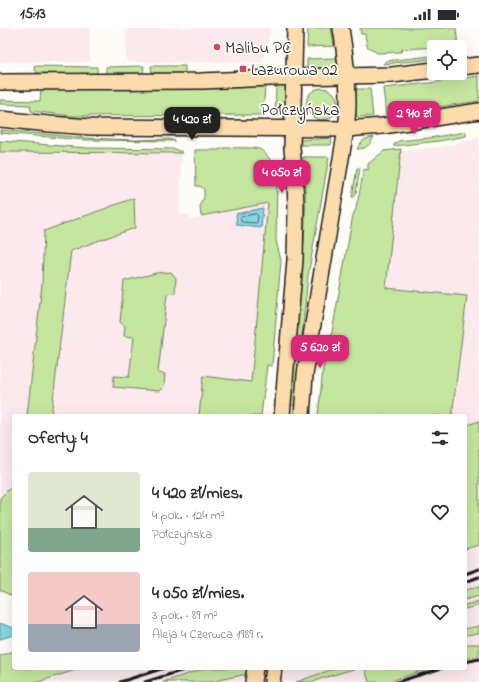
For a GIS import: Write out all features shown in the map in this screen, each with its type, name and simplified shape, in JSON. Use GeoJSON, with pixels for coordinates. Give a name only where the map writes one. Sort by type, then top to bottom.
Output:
{"type":"FeatureCollection","features":[{"type":"Feature","properties":{"kind":"main road"},"geometry":{"type":"LineString","coordinates":[[282,414],[296,260],[296,180],[292,148],[295,77],[295,28]]}},
{"type":"Feature","properties":{"kind":"main road"},"geometry":{"type":"LineString","coordinates":[[302,413],[305,375],[312,324],[346,129],[348,105],[347,76],[341,28]]}},
{"type":"Feature","properties":{"kind":"main road"},"geometry":{"type":"LineString","coordinates":[[467,66],[479,65]]}},
{"type":"Feature","properties":{"kind":"main road","name":"Połczyńska"},"geometry":{"type":"LineString","coordinates":[[0,82],[190,81],[392,75],[427,71]]}},
{"type":"Feature","properties":{"kind":"main road","name":"Połczyńska"},"geometry":{"type":"LineString","coordinates":[[0,119],[84,127],[346,129],[383,126],[479,110]]}},
{"type":"Feature","properties":{"kind":"main road"},"geometry":{"type":"LineString","coordinates":[[253,682],[255,670]]}},
{"type":"Feature","properties":{"kind":"main road"},"geometry":{"type":"LineString","coordinates":[[272,682],[274,670]]}},
{"type":"Feature","properties":{"kind":"shaded area"},"geometry":{"type":"Polygon","coordinates":[[[0,28],[90,28],[90,62],[0,62],[0,28]]]}},
{"type":"Feature","properties":{"kind":"shaded area"},"geometry":{"type":"Polygon","coordinates":[[[126,28],[271,28],[262,62],[126,62],[126,28]]]}},
{"type":"Feature","properties":{"kind":"shaded area"},"geometry":{"type":"Polygon","coordinates":[[[479,137],[479,421],[467,425],[467,414],[452,414],[467,296],[386,288],[401,151],[441,147],[474,140],[479,137]]]}},
{"type":"Feature","properties":{"kind":"shaded area"},"geometry":{"type":"Polygon","coordinates":[[[0,152],[182,153],[180,215],[187,214],[191,219],[268,202],[251,382],[203,376],[199,414],[51,414],[71,251],[135,228],[44,231],[42,284],[27,414],[12,414],[12,486],[0,498],[0,152]]]}},
{"type":"Feature","properties":{"kind":"shaded area"},"geometry":{"type":"Polygon","coordinates":[[[479,442],[479,682],[38,682],[76,670],[467,670],[467,446],[479,442]]]}},
{"type":"Feature","properties":{"kind":"green space"},"geometry":{"type":"Polygon","coordinates":[[[308,28],[331,28],[334,46],[307,47],[308,28]]]}},
{"type":"Feature","properties":{"kind":"green space"},"geometry":{"type":"Polygon","coordinates":[[[360,28],[456,28],[457,40],[427,40],[427,48],[402,49],[401,52],[377,53],[367,46],[365,34],[361,34],[360,28]]]}},
{"type":"Feature","properties":{"kind":"green space"},"geometry":{"type":"Polygon","coordinates":[[[427,57],[427,60],[383,64],[386,61],[427,57]]]}},
{"type":"Feature","properties":{"kind":"green space"},"geometry":{"type":"Polygon","coordinates":[[[336,58],[338,67],[308,69],[307,67],[307,59],[336,58]]]}},
{"type":"Feature","properties":{"kind":"green space"},"geometry":{"type":"Polygon","coordinates":[[[34,66],[97,67],[97,75],[37,73],[34,66]]]}},
{"type":"Feature","properties":{"kind":"green space"},"geometry":{"type":"Polygon","coordinates":[[[144,66],[143,74],[106,74],[106,67],[144,66]]]}},
{"type":"Feature","properties":{"kind":"green space"},"geometry":{"type":"Polygon","coordinates":[[[151,66],[185,66],[185,74],[152,75],[151,66]]]}},
{"type":"Feature","properties":{"kind":"green space"},"geometry":{"type":"Polygon","coordinates":[[[479,76],[479,101],[386,115],[383,88],[451,80],[467,80],[467,78],[479,76]]]}},
{"type":"Feature","properties":{"kind":"green space"},"geometry":{"type":"Polygon","coordinates":[[[286,84],[286,116],[275,116],[276,85],[286,84]]]}},
{"type":"Feature","properties":{"kind":"green space"},"geometry":{"type":"Polygon","coordinates":[[[265,85],[263,115],[71,116],[31,111],[30,105],[0,104],[0,100],[40,101],[41,89],[178,89],[265,85]]]}},
{"type":"Feature","properties":{"kind":"green space"},"geometry":{"type":"Polygon","coordinates":[[[319,88],[325,88],[335,95],[338,104],[337,110],[331,117],[325,120],[319,120],[309,113],[306,107],[306,101],[313,91],[319,88]]]}},
{"type":"Feature","properties":{"kind":"green space"},"geometry":{"type":"Polygon","coordinates":[[[356,89],[370,89],[373,116],[356,116],[356,89]]]}},
{"type":"Feature","properties":{"kind":"green space"},"geometry":{"type":"Polygon","coordinates":[[[0,130],[86,138],[135,140],[169,139],[175,141],[86,140],[0,133],[0,130]]]}},
{"type":"Feature","properties":{"kind":"green space"},"geometry":{"type":"Polygon","coordinates":[[[466,132],[466,136],[439,141],[393,146],[398,141],[466,132]]]}},
{"type":"Feature","properties":{"kind":"green space"},"geometry":{"type":"Polygon","coordinates":[[[374,137],[367,146],[357,149],[364,140],[374,137]]]}},
{"type":"Feature","properties":{"kind":"green space"},"geometry":{"type":"Polygon","coordinates":[[[332,138],[331,145],[301,145],[300,140],[332,138]]]}},
{"type":"Feature","properties":{"kind":"green space"},"geometry":{"type":"Polygon","coordinates":[[[0,141],[87,148],[176,149],[182,153],[0,152],[0,141]]]}},
{"type":"Feature","properties":{"kind":"green space"},"geometry":{"type":"Polygon","coordinates":[[[224,148],[257,148],[263,151],[271,163],[276,164],[276,240],[281,261],[272,366],[267,365],[261,414],[199,414],[203,376],[251,382],[268,203],[201,216],[200,207],[204,198],[204,189],[200,186],[196,186],[195,150],[218,150],[224,148]]]}},
{"type":"Feature","properties":{"kind":"green space"},"geometry":{"type":"Polygon","coordinates":[[[401,149],[386,288],[467,296],[452,414],[318,414],[323,369],[332,332],[353,215],[356,209],[364,169],[368,170],[368,164],[384,151],[401,149]]]}},
{"type":"Feature","properties":{"kind":"green space"},"geometry":{"type":"Polygon","coordinates":[[[303,157],[329,157],[308,276],[295,405],[289,406],[298,320],[304,240],[305,190],[303,157]]]}},
{"type":"Feature","properties":{"kind":"green space"},"geometry":{"type":"Polygon","coordinates":[[[357,168],[360,168],[356,193],[354,197],[352,197],[357,168]]]}},
{"type":"Feature","properties":{"kind":"green space"},"geometry":{"type":"Polygon","coordinates":[[[134,198],[135,228],[71,251],[51,414],[27,414],[42,284],[44,231],[134,198]]]}},
{"type":"Feature","properties":{"kind":"green space"},"geometry":{"type":"Polygon","coordinates":[[[171,272],[176,278],[175,293],[167,294],[158,373],[165,374],[164,386],[159,391],[113,387],[114,376],[129,377],[134,337],[124,336],[125,326],[120,322],[124,281],[156,273],[171,272]]]}},
{"type":"Feature","properties":{"kind":"green space"},"geometry":{"type":"Polygon","coordinates":[[[479,421],[479,545],[467,548],[467,425],[479,421]]]}},
{"type":"Feature","properties":{"kind":"green space"},"geometry":{"type":"Polygon","coordinates":[[[12,486],[12,596],[0,590],[0,498],[12,486]]]}},
{"type":"Feature","properties":{"kind":"green space"},"geometry":{"type":"Polygon","coordinates":[[[479,587],[479,596],[467,599],[467,590],[479,587]]]}},
{"type":"Feature","properties":{"kind":"green space"},"geometry":{"type":"Polygon","coordinates":[[[479,601],[479,605],[467,608],[467,604],[479,601]]]}},
{"type":"Feature","properties":{"kind":"green space"},"geometry":{"type":"Polygon","coordinates":[[[479,626],[479,633],[467,635],[467,629],[479,626]]]}},
{"type":"Feature","properties":{"kind":"green space"},"geometry":{"type":"Polygon","coordinates":[[[467,644],[479,644],[479,656],[467,659],[467,644]]]}},
{"type":"Feature","properties":{"kind":"green space"},"geometry":{"type":"Polygon","coordinates":[[[12,652],[12,670],[76,670],[38,682],[0,682],[0,656],[12,652]]]}},
{"type":"Feature","properties":{"kind":"green space"},"geometry":{"type":"Polygon","coordinates":[[[200,670],[266,670],[209,682],[163,682],[200,670]]]}},
{"type":"Feature","properties":{"kind":"green space"},"geometry":{"type":"Polygon","coordinates":[[[330,670],[350,670],[314,682],[296,682],[330,670]]]}},
{"type":"Feature","properties":{"kind":"green space"},"geometry":{"type":"Polygon","coordinates":[[[366,670],[425,670],[387,682],[369,682],[366,670]]]}},
{"type":"Feature","properties":{"kind":"water"},"geometry":{"type":"Polygon","coordinates":[[[263,208],[261,228],[237,225],[236,214],[263,208]]]}},
{"type":"Feature","properties":{"kind":"water"},"geometry":{"type":"Polygon","coordinates":[[[0,623],[12,627],[12,636],[0,639],[0,623]]]}},
{"type":"Feature","properties":{"kind":"railway"},"geometry":{"type":"LineString","coordinates":[[467,573],[479,569]]}},
{"type":"Feature","properties":{"kind":"railway"},"geometry":{"type":"LineString","coordinates":[[467,581],[479,577]]}},
{"type":"Feature","properties":{"kind":"railway"},"geometry":{"type":"LineString","coordinates":[[467,662],[479,659]]}},
{"type":"Feature","properties":{"kind":"railway"},"geometry":{"type":"LineString","coordinates":[[120,682],[158,670]]}},
{"type":"Feature","properties":{"kind":"railway"},"geometry":{"type":"LineString","coordinates":[[145,682],[184,670]]}},
{"type":"Feature","properties":{"kind":"railway"},"geometry":{"type":"LineString","coordinates":[[397,682],[436,670]]}},
{"type":"Feature","properties":{"kind":"place","name":"Malibu PC"},"geometry":{"type":"Point","coordinates":[217,47]}},
{"type":"Feature","properties":{"kind":"place","name":"Lazurowa 02"},"geometry":{"type":"Point","coordinates":[243,69]}}]}
